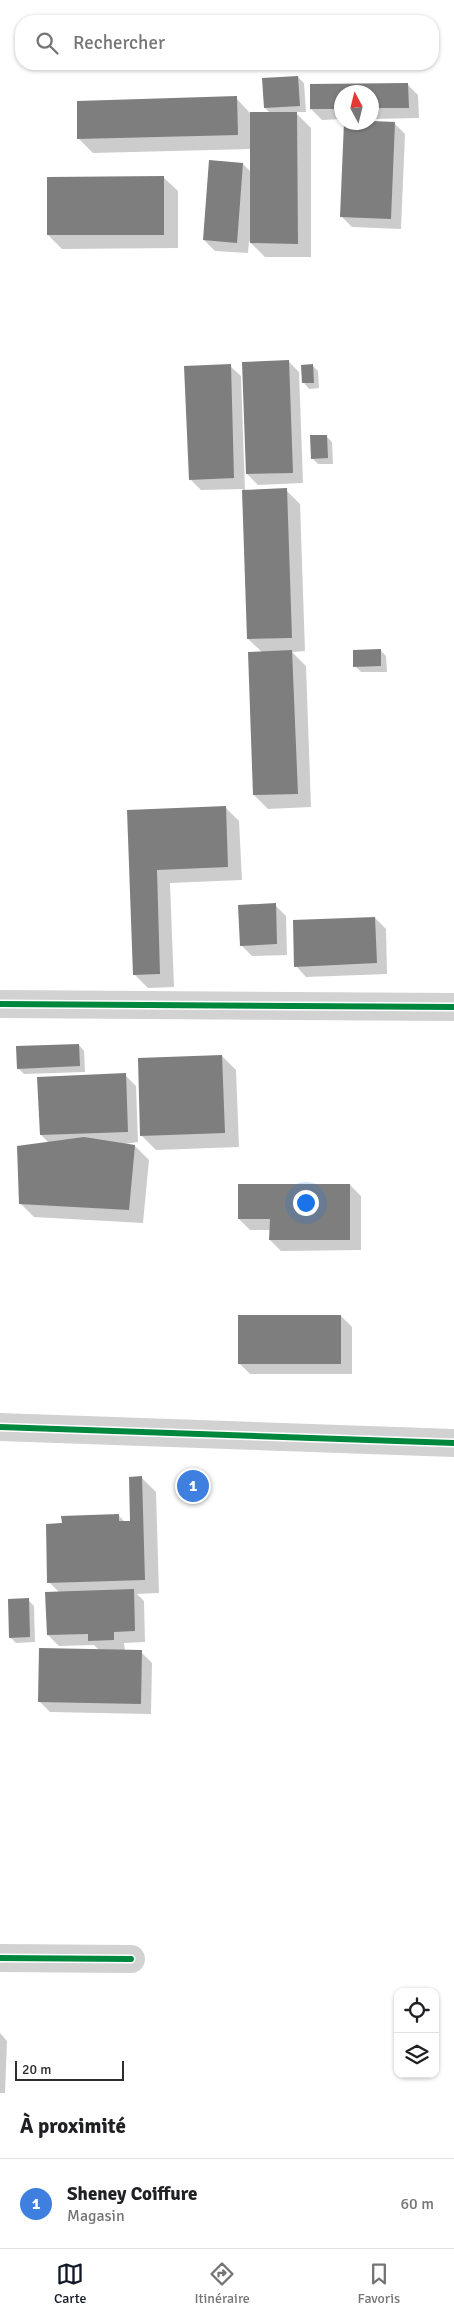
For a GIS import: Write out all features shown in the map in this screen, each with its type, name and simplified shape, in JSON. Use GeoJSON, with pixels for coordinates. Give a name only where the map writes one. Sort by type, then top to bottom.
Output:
{"type":"FeatureCollection","features":[{"type":"Feature","properties":{"kind":"street"},"geometry":{"type":"LineString","coordinates":[[0,1004],[454,1008]]}},
{"type":"Feature","properties":{"kind":"street"},"geometry":{"type":"LineString","coordinates":[[0,1427],[454,1443]]}},
{"type":"Feature","properties":{"kind":"street"},"geometry":{"type":"LineString","coordinates":[[0,1958],[131,1959]]}},
{"type":"Feature","properties":{"kind":"building"},"geometry":{"type":"Polygon","coordinates":[[[298,76],[300,106],[264,108],[262,78],[298,76]]]}},
{"type":"Feature","properties":{"kind":"building"},"geometry":{"type":"Polygon","coordinates":[[[408,83],[409,108],[379,108],[379,85],[334,85],[334,109],[310,109],[310,84],[408,83]]]}},
{"type":"Feature","properties":{"kind":"building"},"geometry":{"type":"Polygon","coordinates":[[[237,96],[238,135],[77,139],[77,101],[237,96]]]}},
{"type":"Feature","properties":{"kind":"building"},"geometry":{"type":"Polygon","coordinates":[[[250,112],[297,112],[298,244],[250,243],[250,112]]]}},
{"type":"Feature","properties":{"kind":"building"},"geometry":{"type":"Polygon","coordinates":[[[379,121],[395,122],[391,219],[340,217],[344,130],[379,130],[379,121]]]}},
{"type":"Feature","properties":{"kind":"building"},"geometry":{"type":"Polygon","coordinates":[[[209,160],[243,163],[237,243],[203,240],[209,160]]]}},
{"type":"Feature","properties":{"kind":"building"},"geometry":{"type":"Polygon","coordinates":[[[164,176],[164,235],[47,235],[47,177],[164,176]]]}},
{"type":"Feature","properties":{"kind":"building"},"geometry":{"type":"Polygon","coordinates":[[[289,360],[293,473],[246,474],[242,362],[289,360]]]}},
{"type":"Feature","properties":{"kind":"building"},"geometry":{"type":"Polygon","coordinates":[[[231,364],[234,478],[189,480],[184,366],[231,364]]]}},
{"type":"Feature","properties":{"kind":"building"},"geometry":{"type":"Polygon","coordinates":[[[313,364],[314,383],[302,383],[301,365],[313,364]]]}},
{"type":"Feature","properties":{"kind":"building"},"geometry":{"type":"Polygon","coordinates":[[[310,435],[327,435],[328,458],[311,459],[310,435]]]}},
{"type":"Feature","properties":{"kind":"building"},"geometry":{"type":"Polygon","coordinates":[[[287,488],[292,638],[247,639],[242,490],[287,488]]]}},
{"type":"Feature","properties":{"kind":"building"},"geometry":{"type":"Polygon","coordinates":[[[381,649],[381,666],[353,667],[353,650],[381,649]]]}},
{"type":"Feature","properties":{"kind":"building"},"geometry":{"type":"Polygon","coordinates":[[[292,650],[298,794],[253,795],[248,652],[292,650]]]}},
{"type":"Feature","properties":{"kind":"building"},"geometry":{"type":"Polygon","coordinates":[[[226,806],[228,867],[157,870],[160,974],[133,975],[127,810],[226,806]]]}},
{"type":"Feature","properties":{"kind":"building"},"geometry":{"type":"Polygon","coordinates":[[[276,903],[277,944],[240,946],[238,905],[276,903]]]}},
{"type":"Feature","properties":{"kind":"building"},"geometry":{"type":"Polygon","coordinates":[[[375,917],[377,963],[294,967],[293,920],[375,917]]]}},
{"type":"Feature","properties":{"kind":"building"},"geometry":{"type":"Polygon","coordinates":[[[79,1044],[80,1066],[17,1069],[16,1046],[79,1044]]]}},
{"type":"Feature","properties":{"kind":"building"},"geometry":{"type":"Polygon","coordinates":[[[222,1055],[225,1133],[140,1136],[138,1058],[222,1055]]]}},
{"type":"Feature","properties":{"kind":"building"},"geometry":{"type":"Polygon","coordinates":[[[126,1073],[128,1132],[40,1135],[37,1077],[126,1073]]]}},
{"type":"Feature","properties":{"kind":"building"},"geometry":{"type":"Polygon","coordinates":[[[84,1137],[135,1145],[129,1210],[19,1204],[17,1146],[84,1137]]]}},
{"type":"Feature","properties":{"kind":"building"},"geometry":{"type":"Polygon","coordinates":[[[238,1184],[350,1184],[350,1240],[269,1240],[270,1219],[238,1219],[238,1184]]]}},
{"type":"Feature","properties":{"kind":"building"},"geometry":{"type":"Polygon","coordinates":[[[238,1315],[341,1315],[341,1364],[238,1364],[238,1315]]]}},
{"type":"Feature","properties":{"kind":"building"},"geometry":{"type":"Polygon","coordinates":[[[142,1476],[145,1580],[47,1583],[46,1524],[62,1523],[61,1516],[119,1514],[119,1521],[130,1521],[129,1477],[142,1476]]]}},
{"type":"Feature","properties":{"kind":"building"},"geometry":{"type":"Polygon","coordinates":[[[134,1589],[135,1631],[114,1632],[114,1640],[88,1641],[88,1634],[47,1635],[45,1592],[134,1589]]]}},
{"type":"Feature","properties":{"kind":"building"},"geometry":{"type":"Polygon","coordinates":[[[29,1598],[30,1637],[9,1638],[8,1599],[29,1598]]]}},
{"type":"Feature","properties":{"kind":"building"},"geometry":{"type":"Polygon","coordinates":[[[39,1648],[142,1650],[141,1704],[38,1702],[39,1648]]]}},
{"type":"Feature","properties":{"kind":"cycle path"},"geometry":{"type":"LineString","coordinates":[[0,1004],[454,1007]]}},
{"type":"Feature","properties":{"kind":"cycle path"},"geometry":{"type":"LineString","coordinates":[[0,1427],[454,1443]]}},
{"type":"Feature","properties":{"kind":"cycle path"},"geometry":{"type":"LineString","coordinates":[[0,1958],[131,1959]]}},
{"type":"Feature","properties":{"kind":"place","name":"Sheney Coiffure"},"geometry":{"type":"Point","coordinates":[193,1486]}}]}
